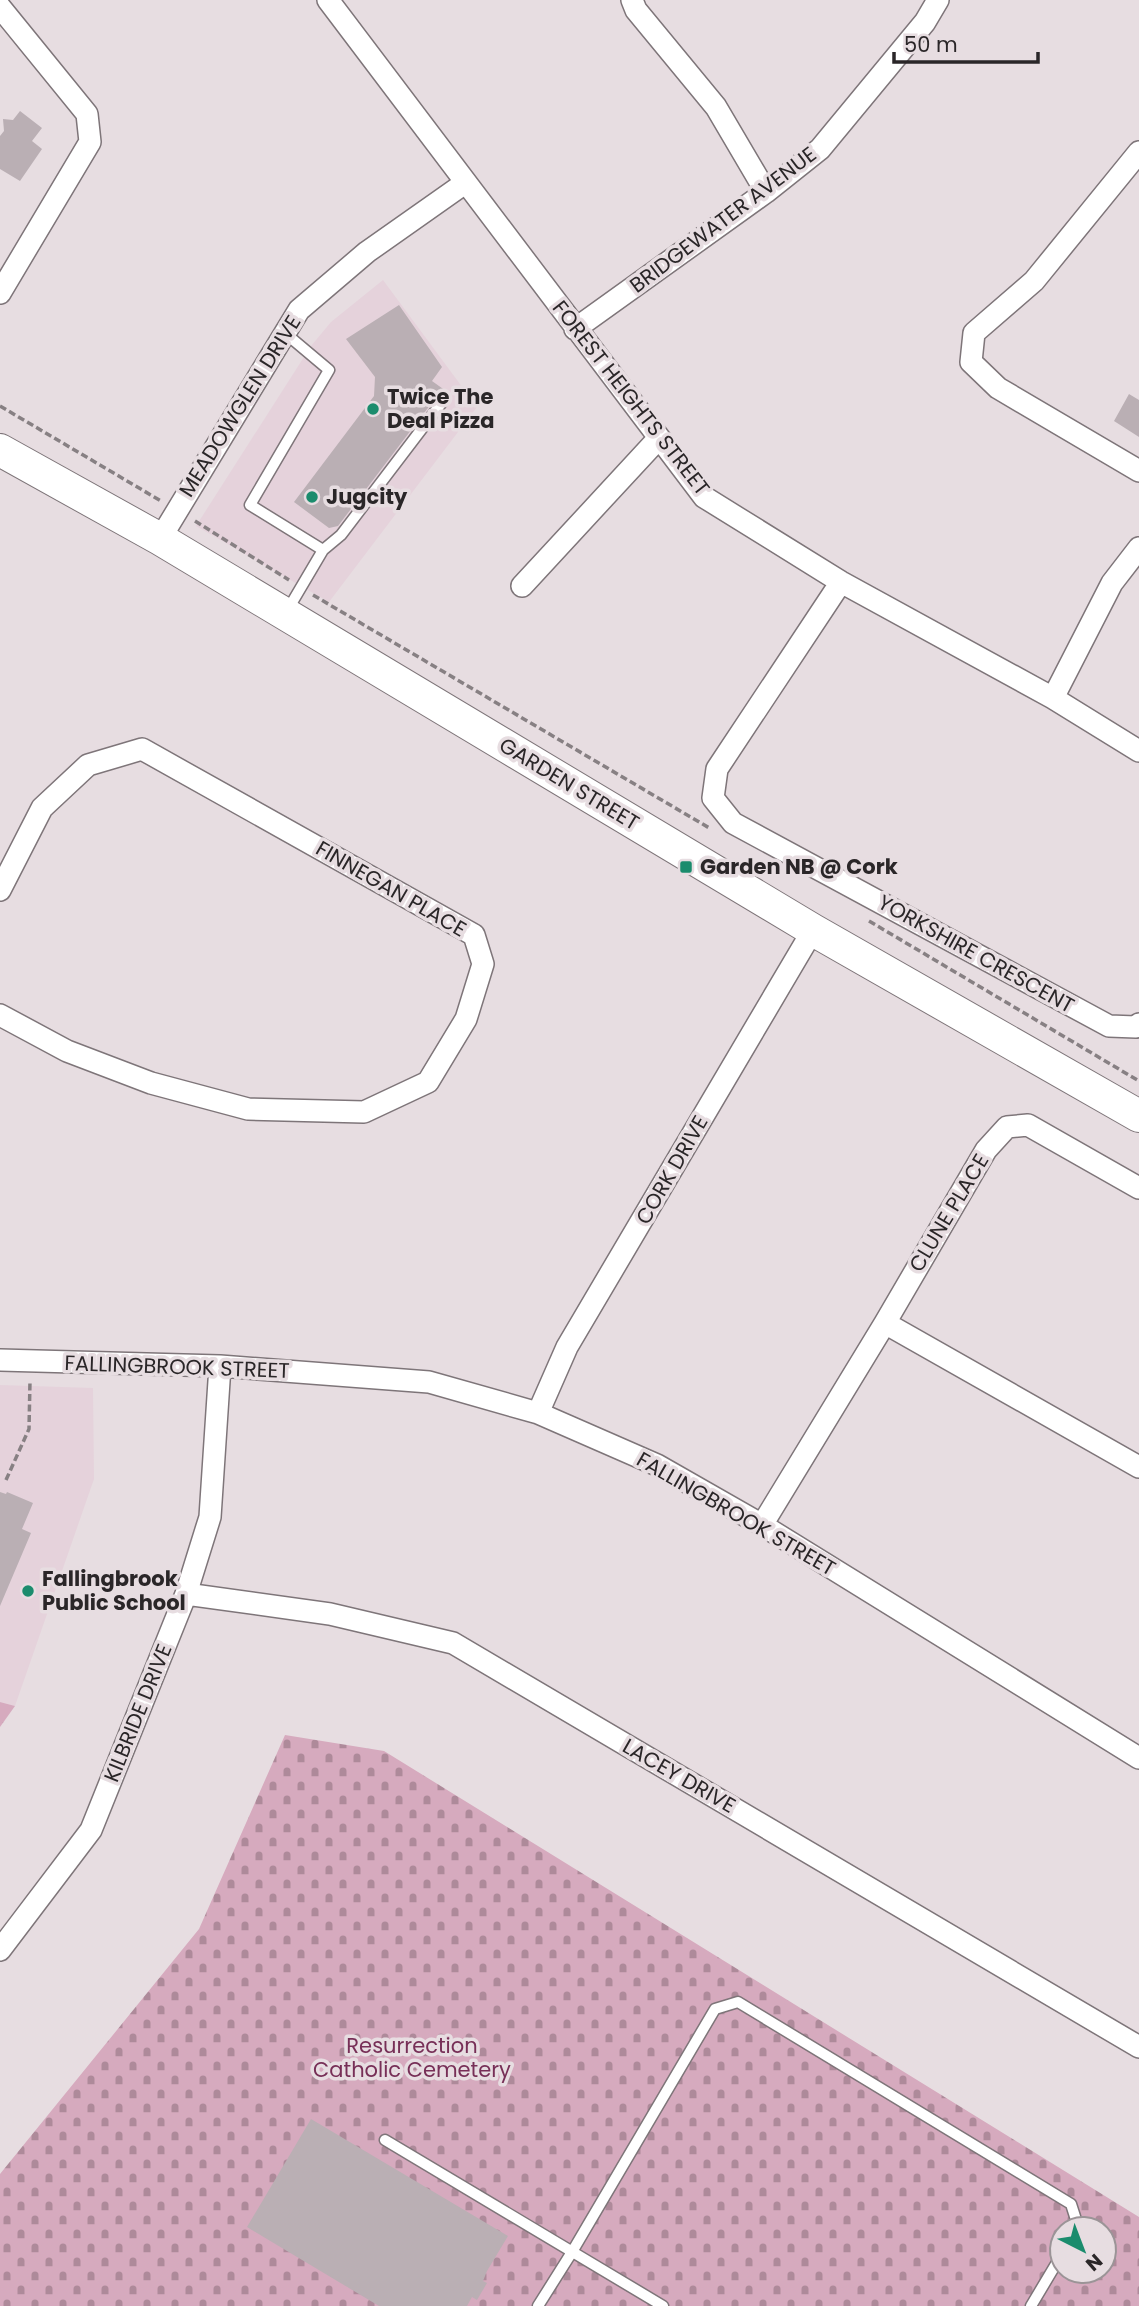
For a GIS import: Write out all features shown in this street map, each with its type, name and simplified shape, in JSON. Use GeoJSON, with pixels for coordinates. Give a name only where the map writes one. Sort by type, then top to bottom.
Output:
{"type":"FeatureCollection","features":[{"type":"Feature","properties":{"kind":"street","name":"FOREST HEIGHTS STREET"},"geometry":{"type":"LineString","coordinates":[[328,0],[704,497],[841,582],[1053,698],[1139,751]]}},
{"type":"Feature","properties":{"kind":"street"},"geometry":{"type":"LineString","coordinates":[[632,0],[636,10],[716,107],[766,192]]}},
{"type":"Feature","properties":{"kind":"street","name":"BRIDGEWATER AVENUE"},"geometry":{"type":"LineString","coordinates":[[575,329],[766,192],[820,149],[925,22],[938,0]]}},
{"type":"Feature","properties":{"kind":"street"},"geometry":{"type":"LineString","coordinates":[[0,7],[87,114],[90,142],[0,293]]}},
{"type":"Feature","properties":{"kind":"street"},"geometry":{"type":"LineString","coordinates":[[1139,152],[1034,281],[974,333],[971,362],[998,388],[1139,471]]}},
{"type":"Feature","properties":{"kind":"street","name":"MEADOWGLEN DRIVE"},"geometry":{"type":"LineString","coordinates":[[160,539],[299,310],[366,252],[465,183]]}},
{"type":"Feature","properties":{"kind":"street"},"geometry":{"type":"LineString","coordinates":[[522,586],[658,439]]}},
{"type":"Feature","properties":{"kind":"street","name":"GARDEN STREET"},"geometry":{"type":"LineString","coordinates":[[0,450],[160,539],[293,601],[813,930],[1139,1116]]}},
{"type":"Feature","properties":{"kind":"street"},"geometry":{"type":"LineString","coordinates":[[1053,698],[1112,583],[1139,548]]}},
{"type":"Feature","properties":{"kind":"street","name":"YORKSHIRE CRESCENT"},"geometry":{"type":"LineString","coordinates":[[841,582],[717,769],[713,798],[733,823],[1109,1027],[1136,1027],[1139,1024]]}},
{"type":"Feature","properties":{"kind":"street","name":"FINNEGAN PLACE"},"geometry":{"type":"LineString","coordinates":[[0,890],[42,808],[88,765],[142,749],[474,935],[484,964],[466,1019],[428,1082],[364,1112],[248,1109],[175,1090],[67,1051],[0,1015]]}},
{"type":"Feature","properties":{"kind":"street","name":"CORK DRIVE"},"geometry":{"type":"LineString","coordinates":[[538,1413],[567,1347],[813,930]]}},
{"type":"Feature","properties":{"kind":"street","name":"CLUNE PLACE"},"geometry":{"type":"LineString","coordinates":[[762,1525],[985,1150],[1007,1128],[1028,1125],[1139,1188]]}},
{"type":"Feature","properties":{"kind":"street"},"geometry":{"type":"LineString","coordinates":[[885,1322],[1139,1467]]}},
{"type":"Feature","properties":{"kind":"street","name":"FALLINGBROOK STREET"},"geometry":{"type":"LineString","coordinates":[[0,1360],[220,1366],[429,1382],[538,1413],[657,1465],[762,1525],[1139,1758]]}},
{"type":"Feature","properties":{"kind":"street","name":"KILBRIDE DRIVE"},"geometry":{"type":"LineString","coordinates":[[0,1950],[91,1830],[186,1594],[210,1517],[220,1366]]}},
{"type":"Feature","properties":{"kind":"street","name":"LACEY DRIVE"},"geometry":{"type":"LineString","coordinates":[[186,1594],[330,1614],[453,1643],[1139,2047]]}},
{"type":"Feature","properties":{"kind":"lane"},"geometry":{"type":"LineString","coordinates":[[285,333],[329,370],[250,505],[323,550]]}},
{"type":"Feature","properties":{"kind":"lane"},"geometry":{"type":"LineString","coordinates":[[293,601],[323,550],[341,535],[443,401]]}},
{"type":"Feature","properties":{"kind":"lane"},"geometry":{"type":"LineString","coordinates":[[538,2306],[715,2008],[738,2002],[1071,2204],[1074,2215]]}},
{"type":"Feature","properties":{"kind":"lane"},"geometry":{"type":"LineString","coordinates":[[384,2140],[663,2306]]}},
{"type":"Feature","properties":{"kind":"lane"},"geometry":{"type":"LineString","coordinates":[[1031,2306],[1048,2277]]}},
{"type":"Feature","properties":{"kind":"path"},"geometry":{"type":"LineString","coordinates":[[0,406],[177,510],[293,601],[717,833]]}},
{"type":"Feature","properties":{"kind":"path"},"geometry":{"type":"LineString","coordinates":[[869,921],[1139,1081]]}},
{"type":"Feature","properties":{"kind":"path"},"geometry":{"type":"LineString","coordinates":[[6,1480],[29,1429],[30,1361]]}},
{"type":"Feature","properties":{"kind":"shaded area"},"geometry":{"type":"Polygon","coordinates":[[[383,280],[477,407],[329,602],[196,526],[311,346],[331,322],[383,280]]]}},
{"type":"Feature","properties":{"kind":"shaded area","name":"Fallingbrook Public School"},"geometry":{"type":"Polygon","coordinates":[[[0,1385],[93,1388],[94,1479],[15,1706],[0,1702],[0,1385]]]}},
{"type":"Feature","properties":{"kind":"green space"},"geometry":{"type":"Polygon","coordinates":[[[0,1702],[15,1706],[0,1727],[0,1702]]]}},
{"type":"Feature","properties":{"kind":"green space","name":"Resurrection Catholic Cemetery"},"geometry":{"type":"Polygon","coordinates":[[[285,1735],[384,1751],[1139,2217],[1139,2306],[0,2306],[0,2174],[199,1929],[285,1735]]]}},
{"type":"Feature","properties":{"kind":"building"},"geometry":{"type":"Polygon","coordinates":[[[20,111],[42,128],[32,141],[42,149],[20,181],[0,169],[0,136],[4,131],[3,119],[13,120],[20,111]]]}},
{"type":"Feature","properties":{"kind":"building"},"geometry":{"type":"Polygon","coordinates":[[[399,305],[442,367],[432,381],[446,391],[437,396],[338,526],[329,528],[294,502],[374,396],[375,377],[346,339],[399,305]]]}},
{"type":"Feature","properties":{"kind":"building"},"geometry":{"type":"Polygon","coordinates":[[[1129,394],[1139,400],[1139,437],[1114,421],[1129,394]]]}},
{"type":"Feature","properties":{"kind":"building"},"geometry":{"type":"Polygon","coordinates":[[[0,1492],[7,1492],[33,1503],[22,1529],[31,1533],[0,1606],[0,1492]]]}},
{"type":"Feature","properties":{"kind":"building"},"geometry":{"type":"Polygon","coordinates":[[[311,2119],[508,2236],[487,2271],[483,2281],[487,2283],[477,2300],[472,2297],[467,2306],[379,2306],[247,2227],[311,2119]]]}},
{"type":"Feature","properties":{"kind":"place","name":"Twice The Deal Pizza"},"geometry":{"type":"Point","coordinates":[373,409]}},
{"type":"Feature","properties":{"kind":"place","name":"Jugcity"},"geometry":{"type":"Point","coordinates":[312,497]}},
{"type":"Feature","properties":{"kind":"place","name":"Garden NB @ Cork"},"geometry":{"type":"Point","coordinates":[686,867]}},
{"type":"Feature","properties":{"kind":"place","name":"Fallingbrook Public School"},"geometry":{"type":"Point","coordinates":[28,1591]}}]}
